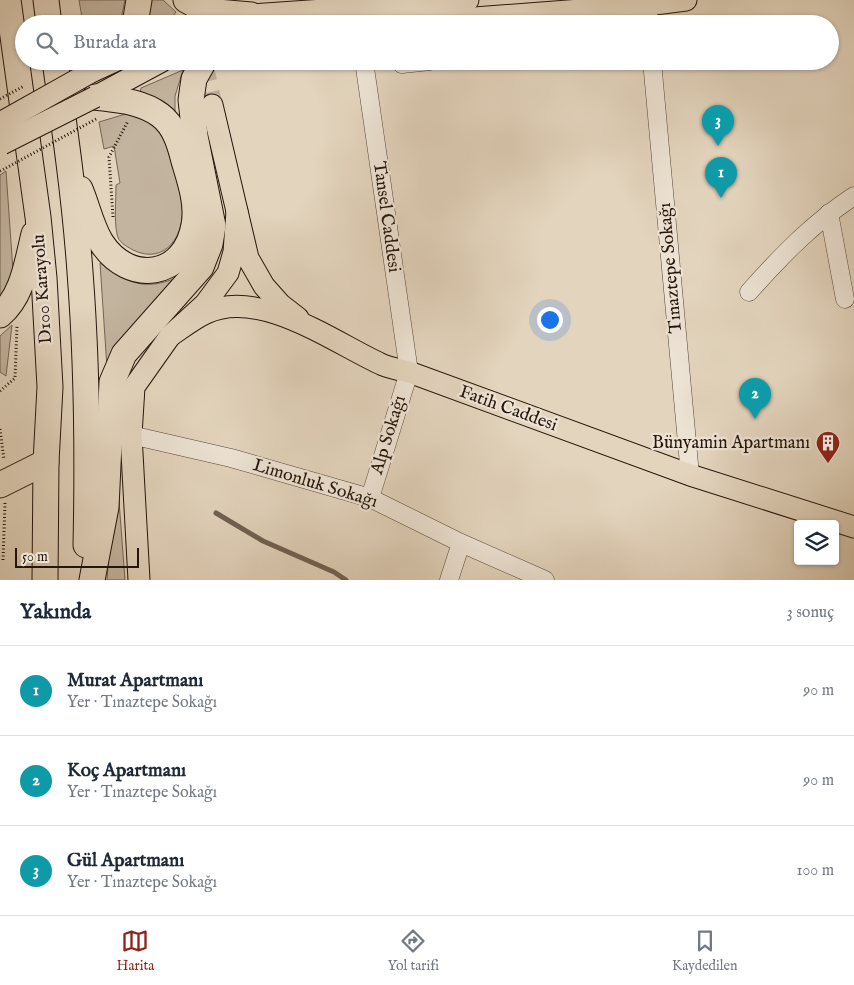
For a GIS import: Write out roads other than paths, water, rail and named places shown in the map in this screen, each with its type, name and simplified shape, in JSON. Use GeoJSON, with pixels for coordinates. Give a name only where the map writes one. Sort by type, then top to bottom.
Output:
{"type":"FeatureCollection","features":[{"type":"Feature","properties":{"kind":"highway","name":"D100 Karayolu"},"geometry":{"type":"LineString","coordinates":[[8,0],[15,46]]}},
{"type":"Feature","properties":{"kind":"highway"},"geometry":{"type":"LineString","coordinates":[[46,0],[48,15]]}},
{"type":"Feature","properties":{"kind":"highway"},"geometry":{"type":"LineString","coordinates":[[136,15],[139,0]]}},
{"type":"Feature","properties":{"kind":"highway"},"geometry":{"type":"LineString","coordinates":[[184,10],[251,15]]}},
{"type":"Feature","properties":{"kind":"highway"},"geometry":{"type":"LineString","coordinates":[[0,18],[15,64]]}},
{"type":"Feature","properties":{"kind":"highway"},"geometry":{"type":"LineString","coordinates":[[17,70],[20,79]]}},
{"type":"Feature","properties":{"kind":"highway","name":"D100 Karayolu"},"geometry":{"type":"LineString","coordinates":[[19,70],[38,217],[50,387],[46,462],[45,580]]}},
{"type":"Feature","properties":{"kind":"highway","name":"D100 Karayolu"},"geometry":{"type":"LineString","coordinates":[[56,70],[69,160],[80,273],[88,447],[86,580]]}},
{"type":"Feature","properties":{"kind":"highway"},"geometry":{"type":"LineString","coordinates":[[92,580],[106,508],[112,382],[124,354],[201,267],[210,244],[212,219],[194,136],[191,100],[194,79],[199,70]]}},
{"type":"Feature","properties":{"kind":"highway"},"geometry":{"type":"LineString","coordinates":[[69,160],[100,241],[112,255],[127,265],[143,270],[161,270],[177,259],[191,240],[195,223],[192,190],[177,137],[169,124],[160,115],[134,102],[97,107]]}},
{"type":"Feature","properties":{"kind":"highway"},"geometry":{"type":"LineString","coordinates":[[9,317],[10,307],[21,284],[38,217]]}},
{"type":"Feature","properties":{"kind":"highway"},"geometry":{"type":"LineString","coordinates":[[3,490],[46,462]]}},
{"type":"Feature","properties":{"kind":"highway"},"geometry":{"type":"LineString","coordinates":[[31,580],[46,462]]}},
{"type":"Feature","properties":{"kind":"main road"},"geometry":{"type":"LineString","coordinates":[[251,15],[357,10],[468,0]]}},
{"type":"Feature","properties":{"kind":"main road"},"geometry":{"type":"LineString","coordinates":[[568,15],[647,10],[686,0]]}},
{"type":"Feature","properties":{"kind":"main road"},"geometry":{"type":"LineString","coordinates":[[0,123],[89,70]]}},
{"type":"Feature","properties":{"kind":"main road"},"geometry":{"type":"LineString","coordinates":[[1,145],[97,107],[149,70]]}},
{"type":"Feature","properties":{"kind":"main road"},"geometry":{"type":"LineString","coordinates":[[212,105],[248,258],[256,273],[280,304],[304,323]]}},
{"type":"Feature","properties":{"kind":"main road"},"geometry":{"type":"LineString","coordinates":[[139,580],[131,435],[134,387],[170,336],[205,304],[228,273],[234,252],[237,211]]}},
{"type":"Feature","properties":{"kind":"main road","name":"Fatih Caddesi"},"geometry":{"type":"LineString","coordinates":[[170,336],[206,313],[230,308],[255,308],[304,323],[384,366],[409,372],[690,475],[854,527]]}},
{"type":"Feature","properties":{"kind":"street","name":"Tansel Caddesi"},"geometry":{"type":"LineString","coordinates":[[365,70],[409,372]]}},
{"type":"Feature","properties":{"kind":"street","name":"Tınaztepe Sokağı"},"geometry":{"type":"LineString","coordinates":[[653,70],[690,475]]}},
{"type":"Feature","properties":{"kind":"street"},"geometry":{"type":"LineString","coordinates":[[749,292],[789,247],[829,213],[854,196]]}},
{"type":"Feature","properties":{"kind":"street"},"geometry":{"type":"LineString","coordinates":[[829,213],[845,299]]}},
{"type":"Feature","properties":{"kind":"street","name":"Alp Sokağı"},"geometry":{"type":"LineString","coordinates":[[370,498],[409,372]]}},
{"type":"Feature","properties":{"kind":"street","name":"Limonluk Sokağı"},"geometry":{"type":"LineString","coordinates":[[131,435],[230,458],[370,498],[461,543],[545,580]]}},
{"type":"Feature","properties":{"kind":"street"},"geometry":{"type":"LineString","coordinates":[[449,580],[461,543]]}},
{"type":"Feature","properties":{"kind":"waterway"},"geometry":{"type":"LineString","coordinates":[[216,513],[263,541],[334,572],[346,580]]}},
{"type":"Feature","properties":{"kind":"tunnel"},"geometry":{"type":"LineString","coordinates":[[204,70],[212,105]]}},
{"type":"Feature","properties":{"kind":"place","name":"Gül Apartmanı"},"geometry":{"type":"Point","coordinates":[718,146]}},
{"type":"Feature","properties":{"kind":"place","name":"Murat Apartmanı"},"geometry":{"type":"Point","coordinates":[721,198]}},
{"type":"Feature","properties":{"kind":"place","name":"Koç Apartmanı"},"geometry":{"type":"Point","coordinates":[755,419]}},
{"type":"Feature","properties":{"kind":"place","name":"Bünyamin Apartmanı"},"geometry":{"type":"Point","coordinates":[828,464]}}]}
